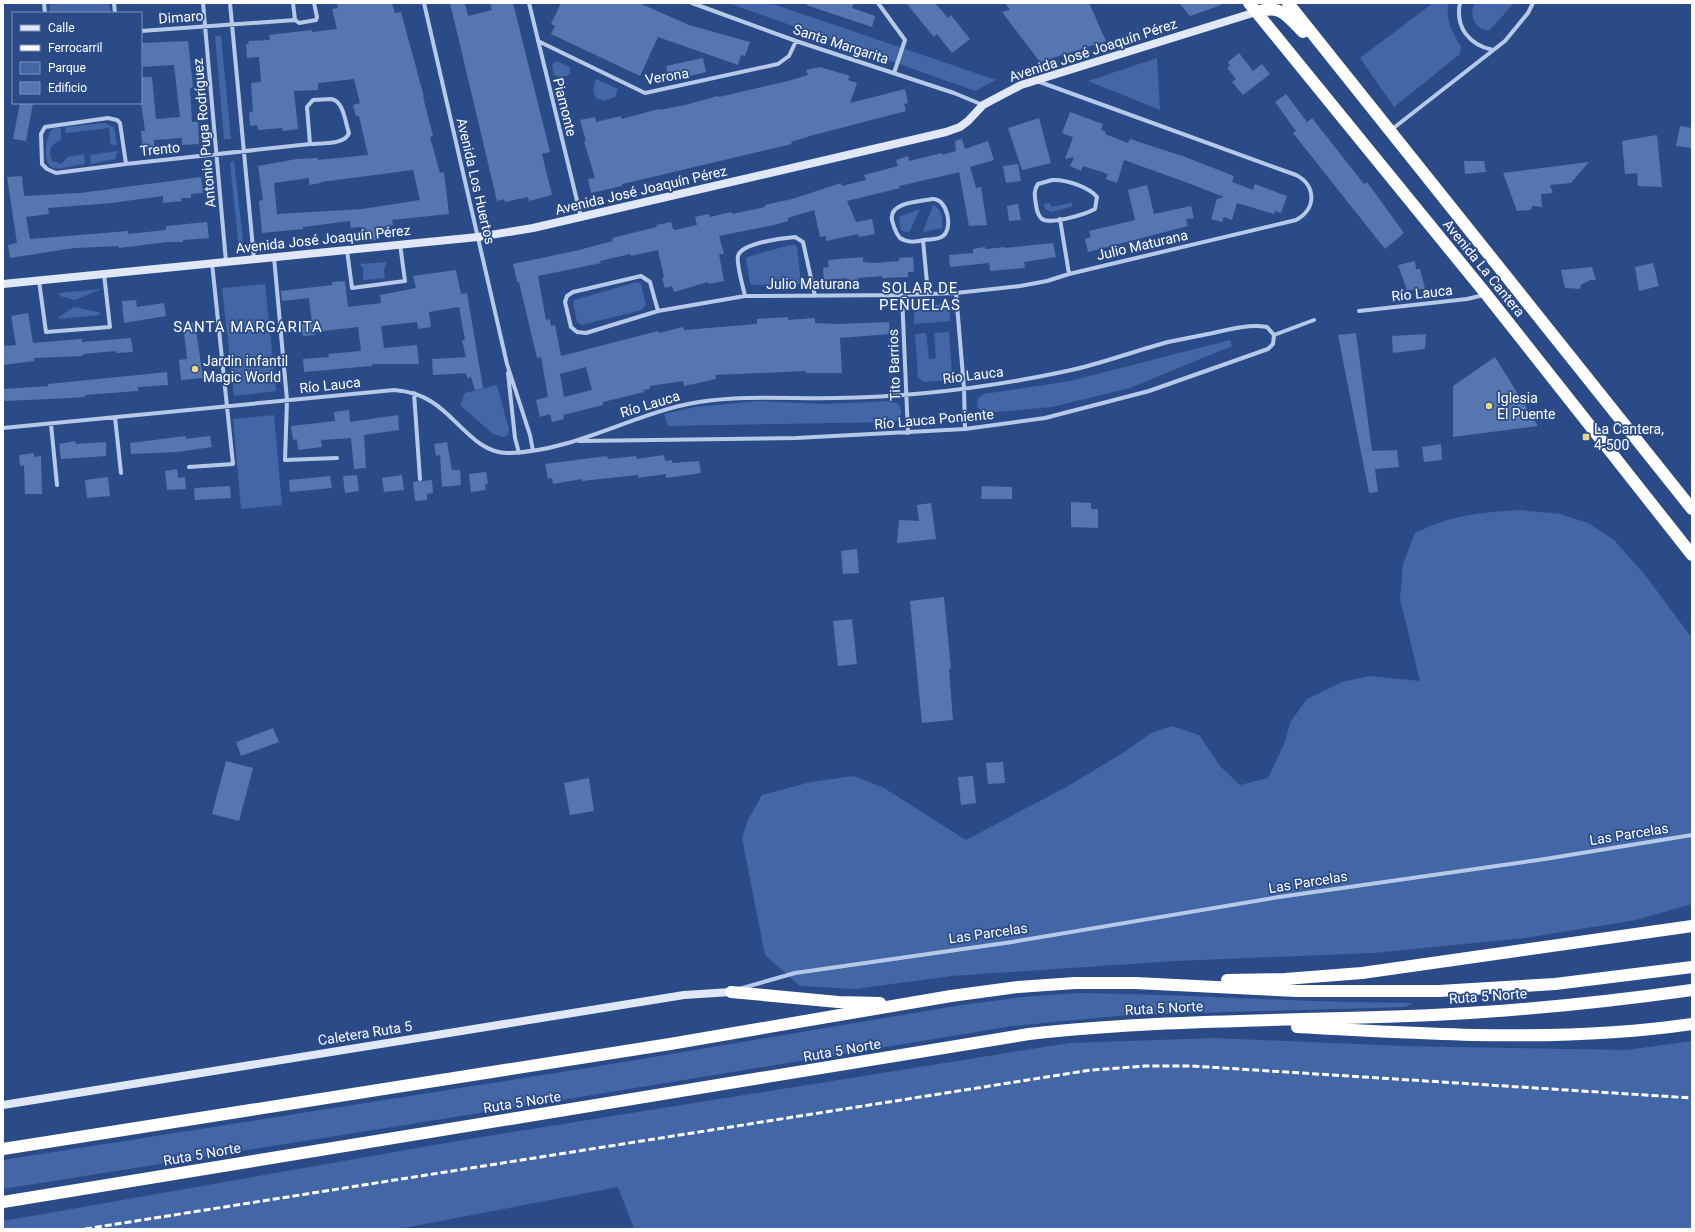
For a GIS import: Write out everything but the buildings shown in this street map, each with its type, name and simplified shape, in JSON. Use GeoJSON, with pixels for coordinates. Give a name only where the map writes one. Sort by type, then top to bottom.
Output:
{"type":"FeatureCollection","features":[{"type":"Feature","properties":{"kind":"highway","name":"Avenida La Cantera"},"geometry":{"type":"LineString","coordinates":[[1288,3],[1692,508]]}},
{"type":"Feature","properties":{"kind":"highway","name":"Avenida La Cantera"},"geometry":{"type":"LineString","coordinates":[[1252,8],[1486,294],[1692,555]]}},
{"type":"Feature","properties":{"kind":"highway"},"geometry":{"type":"LineString","coordinates":[[1252,8],[1274,8],[1284,13],[1308,38],[1329,55]]}},
{"type":"Feature","properties":{"kind":"highway"},"geometry":{"type":"LineString","coordinates":[[1135,983],[1341,975],[1692,926]]}},
{"type":"Feature","properties":{"kind":"highway","name":"Ruta 5 Norte"},"geometry":{"type":"LineString","coordinates":[[3,1149],[670,1044],[975,992],[1049,984],[1135,983],[1297,991],[1418,992],[1555,984],[1638,975],[1692,967]]}},
{"type":"Feature","properties":{"kind":"highway","name":"Ruta 5 Norte"},"geometry":{"type":"LineString","coordinates":[[3,1202],[1005,1038],[1107,1026],[1202,1021],[1349,1018],[1500,1011],[1610,1001],[1692,990]]}},
{"type":"Feature","properties":{"kind":"highway"},"geometry":{"type":"LineString","coordinates":[[731,992],[838,1002],[925,1001]]}},
{"type":"Feature","properties":{"kind":"highway"},"geometry":{"type":"LineString","coordinates":[[1202,1021],[1397,1032],[1532,1036],[1615,1033],[1692,1024]]}},
{"type":"Feature","properties":{"kind":"main road","name":"Avenida José Joaquín Pérez"},"geometry":{"type":"LineString","coordinates":[[3,284],[478,237],[533,228],[946,132],[960,127],[968,122],[983,105],[1007,90],[1252,8]]}},
{"type":"Feature","properties":{"kind":"main road","name":"Caletera Ruta 5"},"geometry":{"type":"LineString","coordinates":[[3,1105],[684,995],[731,992]]}},
{"type":"Feature","properties":{"kind":"street","name":"Antonio Puga Rodríguez"},"geometry":{"type":"LineString","coordinates":[[203,3],[226,262]]}},
{"type":"Feature","properties":{"kind":"street"},"geometry":{"type":"LineString","coordinates":[[230,3],[254,259]]}},
{"type":"Feature","properties":{"kind":"street"},"geometry":{"type":"LineString","coordinates":[[293,3],[295,20]]}},
{"type":"Feature","properties":{"kind":"street","name":"Dimaro"},"geometry":{"type":"LineString","coordinates":[[142,31],[295,20],[299,23],[316,20],[317,17],[314,3]]}},
{"type":"Feature","properties":{"kind":"street","name":"Avenida Los Huertos"},"geometry":{"type":"LineString","coordinates":[[424,3],[507,364],[530,435],[533,451]]}},
{"type":"Feature","properties":{"kind":"street","name":"Piamonte"},"geometry":{"type":"LineString","coordinates":[[529,3],[581,217]]}},
{"type":"Feature","properties":{"kind":"street","name":"Santa Margarita"},"geometry":{"type":"LineString","coordinates":[[692,3],[796,41],[954,93],[983,105]]}},
{"type":"Feature","properties":{"kind":"street"},"geometry":{"type":"LineString","coordinates":[[878,3],[905,40],[894,73]]}},
{"type":"Feature","properties":{"kind":"street"},"geometry":{"type":"LineString","coordinates":[[1460,3],[1459,19],[1465,33],[1477,44],[1493,50]]}},
{"type":"Feature","properties":{"kind":"street"},"geometry":{"type":"LineString","coordinates":[[1390,131],[1505,41],[1517,28],[1533,3]]}},
{"type":"Feature","properties":{"kind":"street","name":"Verona"},"geometry":{"type":"LineString","coordinates":[[538,40],[645,93],[778,64],[789,56],[796,41]]}},
{"type":"Feature","properties":{"kind":"street","name":"Julio Maturana"},"geometry":{"type":"LineString","coordinates":[[658,311],[650,282],[641,276],[573,292],[567,296],[565,302],[571,327],[581,333],[658,311],[745,296],[902,295],[956,293],[1027,285],[1296,220],[1302,217],[1309,208],[1312,196],[1307,183],[1296,175],[1034,80]]}},
{"type":"Feature","properties":{"kind":"street"},"geometry":{"type":"LineString","coordinates":[[313,100],[337,100],[340,104],[348,136],[341,141],[310,144],[306,110],[308,104],[313,100]]}},
{"type":"Feature","properties":{"kind":"street","name":"Trento"},"geometry":{"type":"LineString","coordinates":[[126,164],[121,126],[117,120],[113,118],[48,125],[41,134],[42,164],[51,172],[56,173],[310,144]]}},
{"type":"Feature","properties":{"kind":"street"},"geometry":{"type":"LineString","coordinates":[[1058,180],[1093,192],[1097,197],[1095,209],[1089,212],[1060,219],[1046,221],[1038,214],[1034,194],[1038,184],[1058,180]]}},
{"type":"Feature","properties":{"kind":"street"},"geometry":{"type":"LineString","coordinates":[[932,199],[939,200],[944,204],[948,229],[939,238],[923,240],[909,242],[900,238],[894,229],[892,217],[894,210],[899,206],[932,199]]}},
{"type":"Feature","properties":{"kind":"street"},"geometry":{"type":"LineString","coordinates":[[1060,219],[1069,274]]}},
{"type":"Feature","properties":{"kind":"street"},"geometry":{"type":"LineString","coordinates":[[745,296],[738,257],[742,249],[749,246],[795,236],[803,242],[815,296]]}},
{"type":"Feature","properties":{"kind":"street"},"geometry":{"type":"LineString","coordinates":[[923,240],[928,294]]}},
{"type":"Feature","properties":{"kind":"street"},"geometry":{"type":"LineString","coordinates":[[347,250],[352,288],[405,281],[400,244]]}},
{"type":"Feature","properties":{"kind":"street"},"geometry":{"type":"LineString","coordinates":[[274,257],[287,400],[285,460],[337,458]]}},
{"type":"Feature","properties":{"kind":"street"},"geometry":{"type":"LineString","coordinates":[[189,467],[233,464],[212,263]]}},
{"type":"Feature","properties":{"kind":"street"},"geometry":{"type":"LineString","coordinates":[[39,280],[46,332],[110,327],[104,274]]}},
{"type":"Feature","properties":{"kind":"street"},"geometry":{"type":"LineString","coordinates":[[956,293],[964,388],[965,430]]}},
{"type":"Feature","properties":{"kind":"street","name":"Río Lauca"},"geometry":{"type":"LineString","coordinates":[[1360,311],[1467,299],[1486,294]]}},
{"type":"Feature","properties":{"kind":"street","name":"Tito Barrios"},"geometry":{"type":"LineString","coordinates":[[902,295],[908,433]]}},
{"type":"Feature","properties":{"kind":"street"},"geometry":{"type":"LineString","coordinates":[[1274,335],[1314,320]]}},
{"type":"Feature","properties":{"kind":"street","name":"Río Lauca"},"geometry":{"type":"LineString","coordinates":[[3,428],[394,390],[414,393],[434,403],[484,446],[494,452],[503,454],[519,453],[575,441],[664,409],[700,402],[734,397],[836,398],[906,394],[964,388],[1069,371],[1168,342],[1236,328],[1260,325],[1267,327],[1274,335]]}},
{"type":"Feature","properties":{"kind":"street","name":"Río Lauca Poniente"},"geometry":{"type":"LineString","coordinates":[[575,441],[796,438],[908,433],[965,430],[1045,418],[1149,390],[1268,349],[1273,344],[1274,335]]}},
{"type":"Feature","properties":{"kind":"street","name":"Avenida Los Huertos"},"geometry":{"type":"LineString","coordinates":[[507,364],[515,438],[519,453]]}},
{"type":"Feature","properties":{"kind":"street"},"geometry":{"type":"LineString","coordinates":[[414,393],[420,479]]}},
{"type":"Feature","properties":{"kind":"street"},"geometry":{"type":"LineString","coordinates":[[115,417],[121,473]]}},
{"type":"Feature","properties":{"kind":"street"},"geometry":{"type":"LineString","coordinates":[[50,424],[58,485]]}},
{"type":"Feature","properties":{"kind":"street","name":"Las Parcelas"},"geometry":{"type":"LineString","coordinates":[[731,992],[762,981],[794,973],[1012,942],[1362,884],[1545,859],[1692,835]]}},
{"type":"Feature","properties":{"kind":"green space"},"geometry":{"type":"Polygon","coordinates":[[[50,3],[109,3],[111,12],[50,12],[50,3]]]}},
{"type":"Feature","properties":{"kind":"green space"},"geometry":{"type":"Polygon","coordinates":[[[728,3],[770,3],[996,80],[975,91],[728,3]]]}},
{"type":"Feature","properties":{"kind":"green space"},"geometry":{"type":"Polygon","coordinates":[[[1433,3],[1448,3],[1449,21],[1452,31],[1461,47],[1460,54],[1394,107],[1360,58],[1433,3]]]}},
{"type":"Feature","properties":{"kind":"green space"},"geometry":{"type":"Polygon","coordinates":[[[1475,3],[1514,3],[1490,30],[1485,30],[1480,28],[1474,21],[1472,12],[1475,3]]]}},
{"type":"Feature","properties":{"kind":"green space"},"geometry":{"type":"Polygon","coordinates":[[[215,36],[221,36],[231,139],[224,139],[215,36]]]}},
{"type":"Feature","properties":{"kind":"green space"},"geometry":{"type":"Polygon","coordinates":[[[1157,58],[1160,110],[1088,81],[1157,58]]]}},
{"type":"Feature","properties":{"kind":"green space"},"geometry":{"type":"Polygon","coordinates":[[[554,62],[559,62],[570,67],[570,74],[559,77],[554,75],[552,66],[554,62]]]}},
{"type":"Feature","properties":{"kind":"green space"},"geometry":{"type":"Polygon","coordinates":[[[596,79],[618,89],[615,97],[604,101],[596,98],[593,91],[596,79]]]}},
{"type":"Feature","properties":{"kind":"green space"},"geometry":{"type":"Polygon","coordinates":[[[105,123],[114,127],[117,145],[111,145],[109,128],[66,133],[65,127],[105,123]]]}},
{"type":"Feature","properties":{"kind":"green space"},"geometry":{"type":"Polygon","coordinates":[[[54,128],[61,128],[61,140],[54,144],[51,148],[50,154],[52,161],[61,164],[68,157],[84,154],[85,164],[60,168],[53,168],[50,165],[47,161],[46,148],[48,136],[54,128]]]}},
{"type":"Feature","properties":{"kind":"green space"},"geometry":{"type":"Polygon","coordinates":[[[118,151],[115,159],[91,164],[90,155],[118,151]]]}},
{"type":"Feature","properties":{"kind":"green space"},"geometry":{"type":"Polygon","coordinates":[[[234,160],[244,250],[239,251],[230,163],[234,160]]]}},
{"type":"Feature","properties":{"kind":"green space"},"geometry":{"type":"Polygon","coordinates":[[[1049,203],[1052,207],[1071,203],[1073,206],[1052,212],[1045,209],[1044,204],[1049,203]]]}},
{"type":"Feature","properties":{"kind":"green space"},"geometry":{"type":"Polygon","coordinates":[[[933,205],[938,209],[941,215],[943,221],[942,228],[923,232],[933,205]]]}},
{"type":"Feature","properties":{"kind":"green space"},"geometry":{"type":"Polygon","coordinates":[[[920,209],[909,233],[901,230],[899,217],[920,209]]]}},
{"type":"Feature","properties":{"kind":"green space"},"geometry":{"type":"Polygon","coordinates":[[[794,244],[797,247],[801,284],[752,285],[750,283],[746,259],[747,257],[794,244]]]}},
{"type":"Feature","properties":{"kind":"green space"},"geometry":{"type":"Polygon","coordinates":[[[387,262],[384,270],[385,278],[363,280],[363,268],[360,264],[387,262]]]}},
{"type":"Feature","properties":{"kind":"green space"},"geometry":{"type":"Polygon","coordinates":[[[637,282],[641,284],[646,305],[642,310],[582,325],[577,322],[573,302],[574,300],[637,282]]]}},
{"type":"Feature","properties":{"kind":"green space"},"geometry":{"type":"Polygon","coordinates":[[[265,284],[276,391],[234,396],[222,288],[265,284]]]}},
{"type":"Feature","properties":{"kind":"green space"},"geometry":{"type":"Polygon","coordinates":[[[101,289],[75,300],[60,296],[59,293],[101,289]]]}},
{"type":"Feature","properties":{"kind":"green space"},"geometry":{"type":"Polygon","coordinates":[[[943,304],[949,306],[950,321],[914,324],[914,315],[917,308],[943,304]]]}},
{"type":"Feature","properties":{"kind":"green space"},"geometry":{"type":"Polygon","coordinates":[[[74,307],[99,312],[100,315],[59,319],[59,317],[74,307]]]}},
{"type":"Feature","properties":{"kind":"green space"},"geometry":{"type":"Polygon","coordinates":[[[949,332],[952,374],[950,380],[924,382],[918,378],[915,334],[926,333],[929,359],[936,358],[934,333],[949,332]]]}},
{"type":"Feature","properties":{"kind":"green space"},"geometry":{"type":"Polygon","coordinates":[[[1230,340],[1232,346],[1130,388],[1052,407],[986,413],[982,412],[977,406],[978,398],[984,394],[1070,381],[1230,340]]]}},
{"type":"Feature","properties":{"kind":"green space"},"geometry":{"type":"Polygon","coordinates":[[[497,385],[509,430],[508,435],[504,437],[493,434],[460,405],[465,393],[497,385]]]}},
{"type":"Feature","properties":{"kind":"green space"},"geometry":{"type":"Polygon","coordinates":[[[759,401],[825,404],[891,401],[898,404],[901,409],[901,414],[895,422],[668,426],[664,414],[695,407],[759,401]]]}},
{"type":"Feature","properties":{"kind":"green space"},"geometry":{"type":"Polygon","coordinates":[[[274,415],[282,505],[241,509],[233,419],[274,415]]]}},
{"type":"Feature","properties":{"kind":"green space"},"geometry":{"type":"Polygon","coordinates":[[[1520,510],[1560,514],[1588,523],[1614,540],[1645,575],[1692,638],[1692,904],[1636,920],[1525,938],[1373,953],[1176,961],[952,976],[855,989],[800,986],[765,955],[742,838],[748,820],[762,795],[811,782],[854,776],[884,788],[966,840],[1068,786],[1126,751],[1151,733],[1172,726],[1199,735],[1221,767],[1240,785],[1268,778],[1284,744],[1291,721],[1307,699],[1342,682],[1370,676],[1420,681],[1400,599],[1403,564],[1415,533],[1454,518],[1520,510]]]}},
{"type":"Feature","properties":{"kind":"green space"},"geometry":{"type":"Polygon","coordinates":[[[1080,993],[1330,1002],[1413,1003],[1404,1007],[1129,1015],[1013,1026],[3,1189],[3,1160],[600,1066],[961,1005],[1032,996],[1080,993]]]}},
{"type":"Feature","properties":{"kind":"green space"},"geometry":{"type":"Polygon","coordinates":[[[1214,1038],[1403,1046],[1627,1050],[1692,1041],[1692,1229],[634,1229],[618,1187],[399,1229],[3,1229],[3,1221],[457,1141],[1069,1043],[1214,1038]]]}},
{"type":"Feature","properties":{"kind":"railway"},"geometry":{"type":"LineString","coordinates":[[85,1229],[1091,1070],[1145,1066],[1192,1066],[1692,1098]]}},
{"type":"Feature","properties":{"kind":"place","name":"Jardin infantil Magic World"},"geometry":{"type":"Point","coordinates":[195,369]}},
{"type":"Feature","properties":{"kind":"place","name":"Iglesia El Puente"},"geometry":{"type":"Point","coordinates":[1489,406]}},
{"type":"Feature","properties":{"kind":"place","name":"La Cantera, 4-500"},"geometry":{"type":"Point","coordinates":[1586,437]}},
{"type":"Feature","properties":{"kind":"district","name":"SOLAR DE PEÑUELAS"},"geometry":{"type":"Point","coordinates":[920,296]}},
{"type":"Feature","properties":{"kind":"district","name":"SANTA MARGARITA"},"geometry":{"type":"Point","coordinates":[248,327]}}]}
